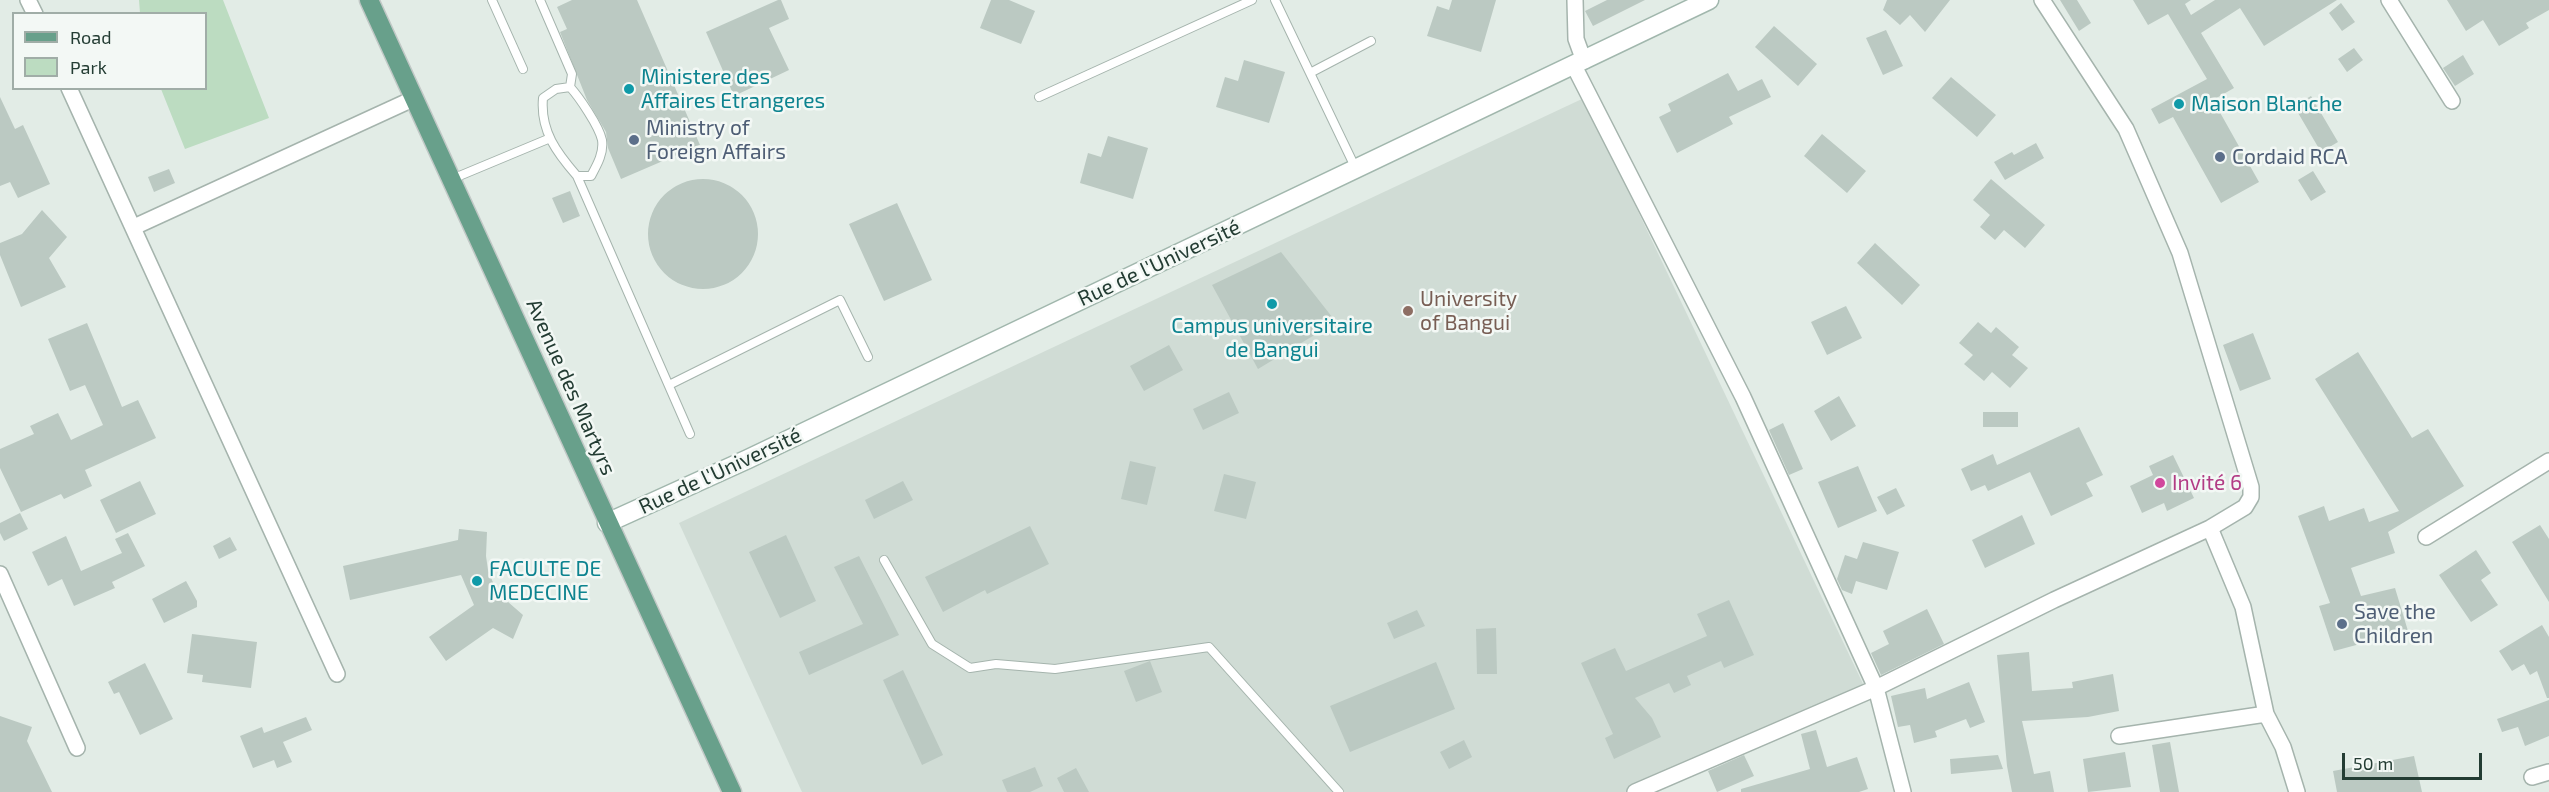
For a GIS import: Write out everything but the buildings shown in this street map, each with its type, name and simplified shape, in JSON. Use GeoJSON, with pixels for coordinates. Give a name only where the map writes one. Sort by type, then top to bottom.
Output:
{"type":"FeatureCollection","features":[{"type":"Feature","properties":{"kind":"main road","name":"Avenue des Martyrs"},"geometry":{"type":"LineString","coordinates":[[369,0],[732,792]]}},
{"type":"Feature","properties":{"kind":"street"},"geometry":{"type":"LineString","coordinates":[[1575,0],[1578,63],[1739,387],[1876,688],[1903,792]]}},
{"type":"Feature","properties":{"kind":"street","name":"Rue de l'Université"},"geometry":{"type":"LineString","coordinates":[[608,524],[1356,170],[1709,0]]}},
{"type":"Feature","properties":{"kind":"street"},"geometry":{"type":"LineString","coordinates":[[1635,792],[1876,688],[2054,600],[2210,528],[2245,507],[2252,498],[2251,487],[2180,254],[2126,129],[2042,0]]}},
{"type":"Feature","properties":{"kind":"street"},"geometry":{"type":"LineString","coordinates":[[2389,0],[2452,100]]}},
{"type":"Feature","properties":{"kind":"street"},"geometry":{"type":"LineString","coordinates":[[70,90],[337,674]]}},
{"type":"Feature","properties":{"kind":"street"},"geometry":{"type":"LineString","coordinates":[[134,226],[415,98]]}},
{"type":"Feature","properties":{"kind":"street"},"geometry":{"type":"LineString","coordinates":[[2426,537],[2549,460]]}},
{"type":"Feature","properties":{"kind":"street"},"geometry":{"type":"LineString","coordinates":[[2210,528],[2243,607],[2266,714],[2283,747],[2297,792]]}},
{"type":"Feature","properties":{"kind":"street"},"geometry":{"type":"LineString","coordinates":[[0,574],[77,748]]}},
{"type":"Feature","properties":{"kind":"street"},"geometry":{"type":"LineString","coordinates":[[2119,736],[2266,714]]}},
{"type":"Feature","properties":{"kind":"street"},"geometry":{"type":"LineString","coordinates":[[2532,777],[2549,772]]}},
{"type":"Feature","properties":{"kind":"lane"},"geometry":{"type":"LineString","coordinates":[[492,0],[523,69]]}},
{"type":"Feature","properties":{"kind":"lane"},"geometry":{"type":"LineString","coordinates":[[540,0],[572,74],[570,87]]}},
{"type":"Feature","properties":{"kind":"lane"},"geometry":{"type":"LineString","coordinates":[[1039,97],[1252,0]]}},
{"type":"Feature","properties":{"kind":"lane"},"geometry":{"type":"LineString","coordinates":[[1275,0],[1356,170]]}},
{"type":"Feature","properties":{"kind":"lane"},"geometry":{"type":"LineString","coordinates":[[1310,73],[1371,41]]}},
{"type":"Feature","properties":{"kind":"lane"},"geometry":{"type":"LineString","coordinates":[[570,87],[556,89],[543,98],[542,109],[549,139],[577,177],[690,434]]}},
{"type":"Feature","properties":{"kind":"lane"},"geometry":{"type":"LineString","coordinates":[[570,87],[580,98],[602,140],[601,158],[591,176],[577,177]]}},
{"type":"Feature","properties":{"kind":"lane"},"geometry":{"type":"LineString","coordinates":[[452,179],[549,139]]}},
{"type":"Feature","properties":{"kind":"lane"},"geometry":{"type":"LineString","coordinates":[[669,385],[840,300],[868,357]]}},
{"type":"Feature","properties":{"kind":"lane"},"geometry":{"type":"LineString","coordinates":[[884,560],[932,644],[970,668],[996,664],[1055,669],[1209,647],[1339,792]]}},
{"type":"Feature","properties":{"kind":"shaded area","name":"University of Bangui"},"geometry":{"type":"Polygon","coordinates":[[[1584,98],[1865,688],[1625,792],[802,792],[679,523],[1584,98]]]}},
{"type":"Feature","properties":{"kind":"green space"},"geometry":{"type":"Polygon","coordinates":[[[139,0],[223,0],[269,118],[185,149],[161,90],[207,90],[207,12],[140,12],[139,0]]]}},
{"type":"Feature","properties":{"kind":"place","name":"Ministere des Affaires Etrangeres"},"geometry":{"type":"Point","coordinates":[629,89]}},
{"type":"Feature","properties":{"kind":"place","name":"Maison Blanche"},"geometry":{"type":"Point","coordinates":[2179,104]}},
{"type":"Feature","properties":{"kind":"place","name":"Ministry of Foreign Affairs"},"geometry":{"type":"Point","coordinates":[634,140]}},
{"type":"Feature","properties":{"kind":"place","name":"Cordaid RCA"},"geometry":{"type":"Point","coordinates":[2220,157]}},
{"type":"Feature","properties":{"kind":"place","name":"Campus universitaire de Bangui"},"geometry":{"type":"Point","coordinates":[1272,304]}},
{"type":"Feature","properties":{"kind":"place","name":"University of Bangui"},"geometry":{"type":"Point","coordinates":[1408,311]}},
{"type":"Feature","properties":{"kind":"place","name":"Invité 6"},"geometry":{"type":"Point","coordinates":[2160,483]}},
{"type":"Feature","properties":{"kind":"place","name":"FACULTE DE MEDECINE"},"geometry":{"type":"Point","coordinates":[477,581]}},
{"type":"Feature","properties":{"kind":"place","name":"Save the Children"},"geometry":{"type":"Point","coordinates":[2342,624]}}]}
